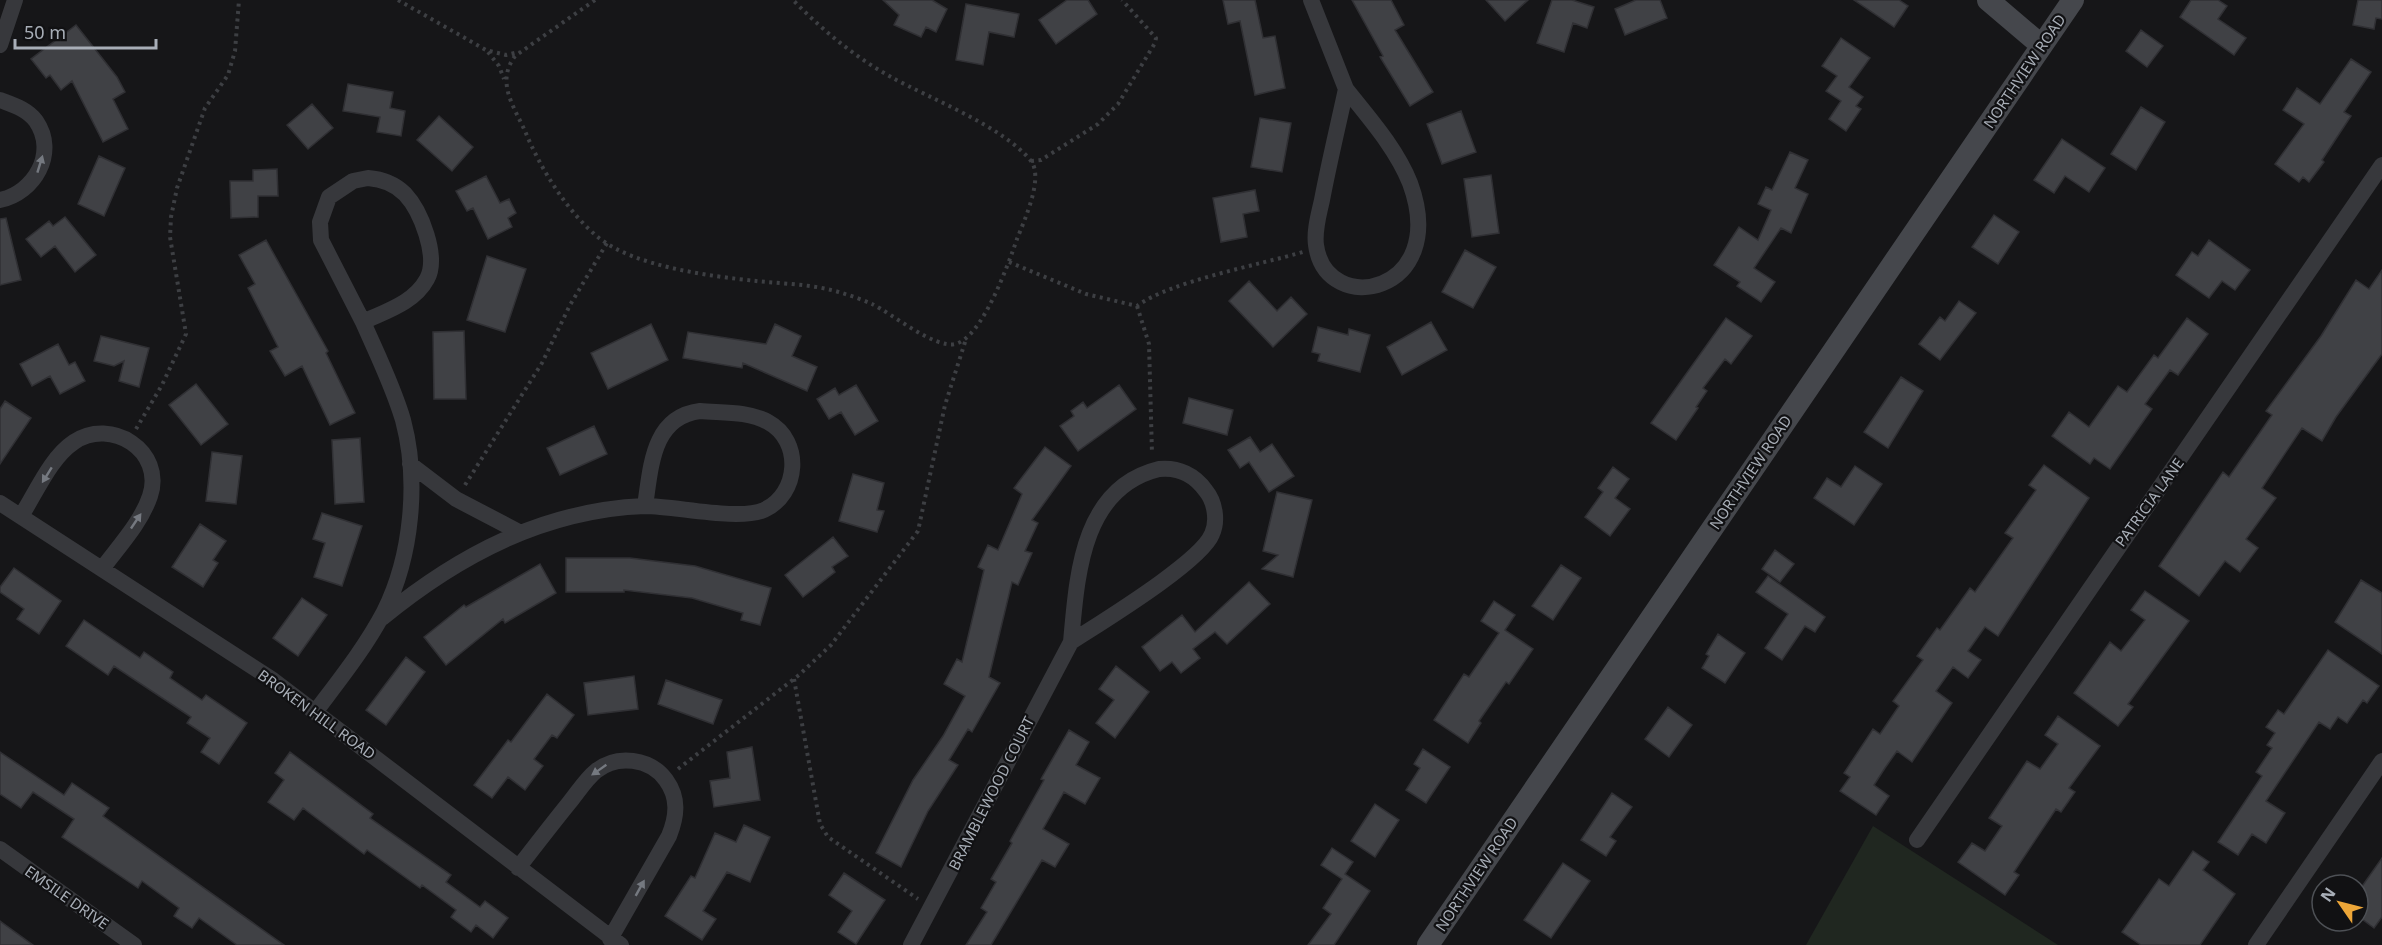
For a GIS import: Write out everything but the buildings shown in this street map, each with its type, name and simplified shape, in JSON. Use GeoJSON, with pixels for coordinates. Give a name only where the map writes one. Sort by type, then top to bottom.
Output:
{"type":"FeatureCollection","features":[{"type":"Feature","properties":{"kind":"street"},"geometry":{"type":"LineString","coordinates":[[0,45],[15,0]]}},
{"type":"Feature","properties":{"kind":"street"},"geometry":{"type":"LineString","coordinates":[[1311,0],[1346,89],[1384,138],[1410,183],[1416,206],[1416,243],[1412,258],[1403,271],[1391,281],[1365,288],[1348,284],[1332,274],[1322,263],[1317,248],[1318,220],[1346,89]]}},
{"type":"Feature","properties":{"kind":"street"},"geometry":{"type":"LineString","coordinates":[[1988,0],[2041,45]]}},
{"type":"Feature","properties":{"kind":"street","name":"NORTHVIEW ROAD"},"geometry":{"type":"LineString","coordinates":[[1428,945],[2073,0]]}},
{"type":"Feature","properties":{"kind":"street"},"geometry":{"type":"LineString","coordinates":[[0,100],[27,112],[36,121],[44,145],[41,168],[34,181],[23,191],[0,200]]}},
{"type":"Feature","properties":{"kind":"street","name":"PATRICIA LANE"},"geometry":{"type":"LineString","coordinates":[[1917,840],[2382,165]]}},
{"type":"Feature","properties":{"kind":"street"},"geometry":{"type":"LineString","coordinates":[[316,711],[379,621],[391,594],[407,538],[410,464],[403,421],[393,389],[363,322],[339,279],[320,232],[328,196],[353,181],[368,178],[388,182],[405,194],[430,244],[432,256],[428,278],[412,298],[363,322]]}},
{"type":"Feature","properties":{"kind":"street"},"geometry":{"type":"LineString","coordinates":[[379,621],[458,562],[519,532],[594,510],[645,506],[731,514],[763,511],[775,503],[790,484],[793,455],[778,429],[757,417],[700,411],[681,416],[671,422],[660,435],[645,506]]}},
{"type":"Feature","properties":{"kind":"street"},"geometry":{"type":"LineString","coordinates":[[21,516],[59,456],[71,443],[90,434],[110,432],[129,440],[143,453],[148,462],[152,483],[150,496],[102,569]]}},
{"type":"Feature","properties":{"kind":"street"},"geometry":{"type":"LineString","coordinates":[[410,464],[456,499],[519,532]]}},
{"type":"Feature","properties":{"kind":"street","name":"BRAMBLEWOOD COURT"},"geometry":{"type":"LineString","coordinates":[[911,945],[933,909],[1046,685],[1071,642],[1077,576],[1086,540],[1110,500],[1133,479],[1152,470],[1176,470],[1202,485],[1214,508],[1212,535],[1201,552],[1071,642]]}},
{"type":"Feature","properties":{"kind":"street","name":"BROKEN HILL ROAD"},"geometry":{"type":"LineString","coordinates":[[0,503],[316,711],[616,942]]}},
{"type":"Feature","properties":{"kind":"street"},"geometry":{"type":"LineString","coordinates":[[518,868],[588,778],[603,766],[626,760],[652,767],[664,777],[674,796],[676,819],[616,942]]}},
{"type":"Feature","properties":{"kind":"street"},"geometry":{"type":"LineString","coordinates":[[2256,945],[2382,761]]}},
{"type":"Feature","properties":{"kind":"street","name":"EMSILE DRIVE"},"geometry":{"type":"LineString","coordinates":[[0,849],[134,945]]}},
{"type":"Feature","properties":{"kind":"path"},"geometry":{"type":"LineString","coordinates":[[129,440],[162,385],[186,334],[170,237],[171,217],[177,188],[205,108],[228,75],[235,51],[240,0]]}},
{"type":"Feature","properties":{"kind":"path"},"geometry":{"type":"LineString","coordinates":[[398,0],[486,50],[506,55],[520,52]]}},
{"type":"Feature","properties":{"kind":"path"},"geometry":{"type":"LineString","coordinates":[[504,80],[506,68],[520,52],[595,0]]}},
{"type":"Feature","properties":{"kind":"path"},"geometry":{"type":"LineString","coordinates":[[664,777],[682,766],[794,679],[844,630],[918,531],[945,405],[966,338],[991,301],[1009,262],[1035,187],[1035,168],[1031,161],[983,125],[889,76],[845,48],[793,0]]}},
{"type":"Feature","properties":{"kind":"path"},"geometry":{"type":"LineString","coordinates":[[1031,161],[1041,160],[1098,124],[1118,104],[1155,43],[1156,38],[1122,0]]}},
{"type":"Feature","properties":{"kind":"path"},"geometry":{"type":"LineString","coordinates":[[486,50],[499,66],[530,145],[580,218],[607,243],[627,254],[701,273],[798,284],[839,292],[873,304],[937,341],[950,345],[966,338]]}},
{"type":"Feature","properties":{"kind":"path"},"geometry":{"type":"LineString","coordinates":[[456,499],[542,363],[570,305],[607,243]]}},
{"type":"Feature","properties":{"kind":"path"},"geometry":{"type":"LineString","coordinates":[[1137,306],[1145,300],[1177,287],[1317,248]]}},
{"type":"Feature","properties":{"kind":"path"},"geometry":{"type":"LineString","coordinates":[[1009,262],[1086,294],[1137,306]]}},
{"type":"Feature","properties":{"kind":"path"},"geometry":{"type":"LineString","coordinates":[[1137,306],[1149,344],[1152,470]]}},
{"type":"Feature","properties":{"kind":"path"},"geometry":{"type":"LineString","coordinates":[[794,679],[820,824],[828,837],[933,909]]}},
{"type":"Feature","properties":{"kind":"shaded area"},"geometry":{"type":"Polygon","coordinates":[[[1873,826],[2058,945],[1806,945],[1873,826]]]}}]}
